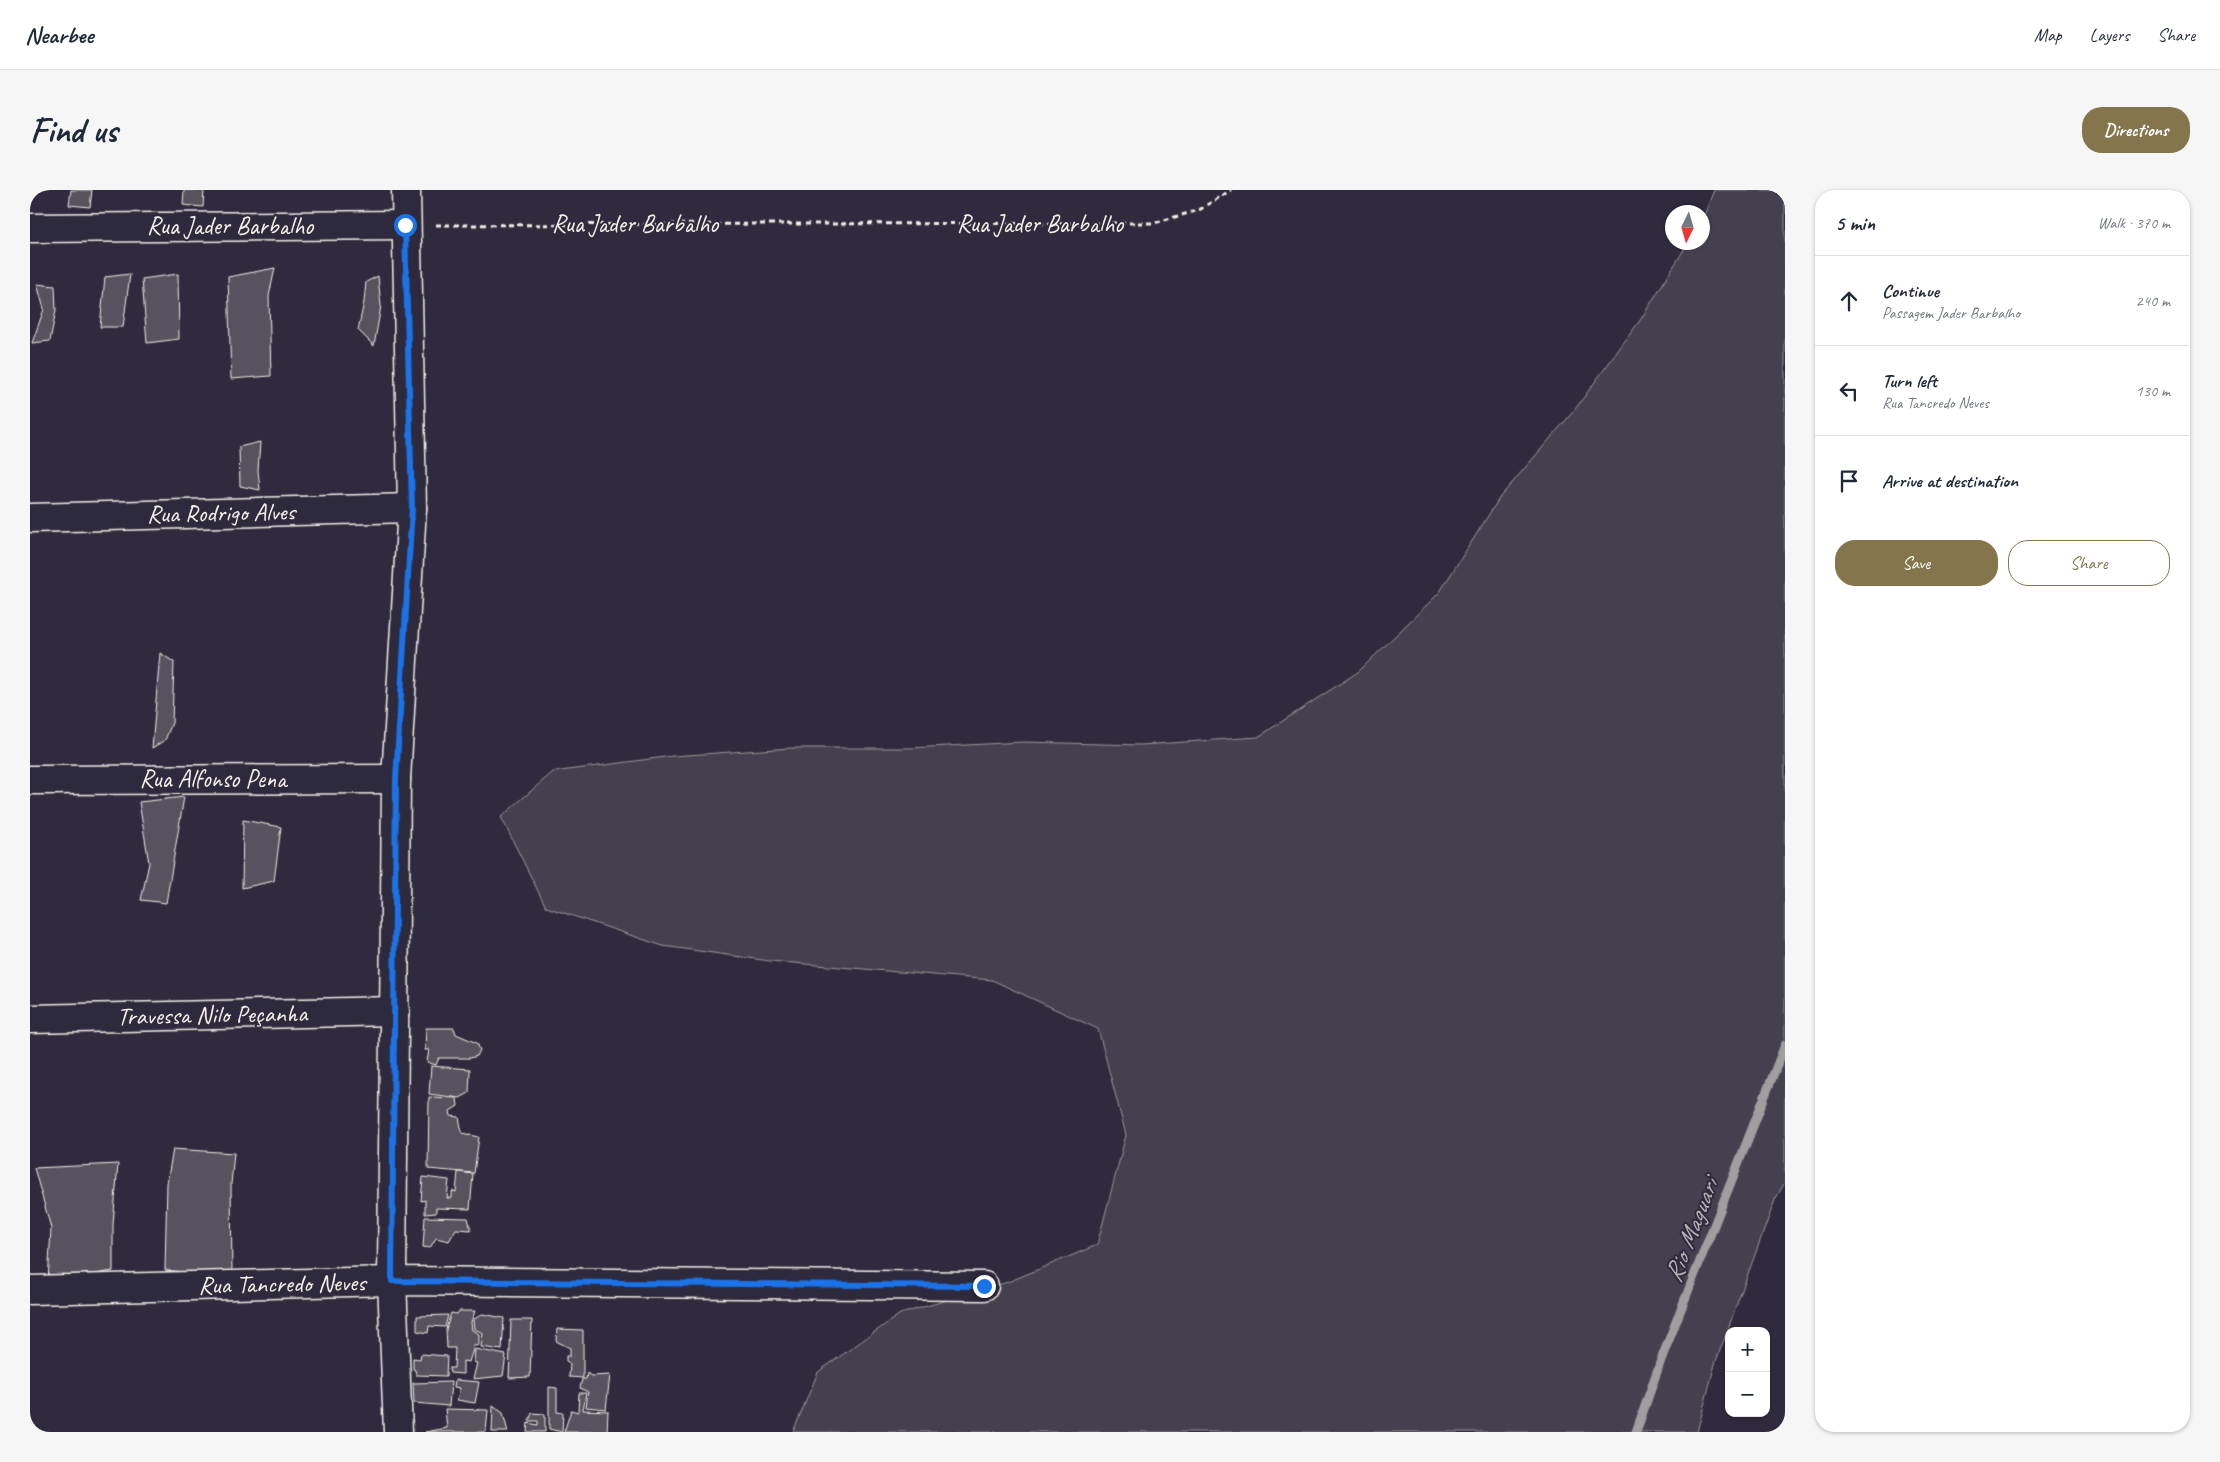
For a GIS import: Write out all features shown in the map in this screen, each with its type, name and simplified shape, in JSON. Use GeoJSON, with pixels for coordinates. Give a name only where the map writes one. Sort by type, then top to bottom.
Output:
{"type":"FeatureCollection","features":[{"type":"Feature","properties":{"kind":"street"},"geometry":{"type":"LineString","coordinates":[[398,1432],[392,1281],[396,779],[412,508],[405,225],[406,190]]}},
{"type":"Feature","properties":{"kind":"street","name":"Rua Jader Barbalho"},"geometry":{"type":"LineString","coordinates":[[30,228],[405,225]]}},
{"type":"Feature","properties":{"kind":"street","name":"Rua Rodrigo Alves"},"geometry":{"type":"LineString","coordinates":[[30,518],[412,508]]}},
{"type":"Feature","properties":{"kind":"street","name":"Rua Alfonso Pena"},"geometry":{"type":"LineString","coordinates":[[30,780],[396,779]]}},
{"type":"Feature","properties":{"kind":"street","name":"Travessa Nilo Peçanha"},"geometry":{"type":"LineString","coordinates":[[30,1019],[395,1011]]}},
{"type":"Feature","properties":{"kind":"street","name":"Rua Tancredo Neves"},"geometry":{"type":"LineString","coordinates":[[30,1290],[392,1281],[984,1286]]}},
{"type":"Feature","properties":{"kind":"path","name":"Rua Jader Barbalho"},"geometry":{"type":"LineString","coordinates":[[405,225],[1154,224],[1199,210],[1231,190]]}},
{"type":"Feature","properties":{"kind":"shaded area"},"geometry":{"type":"Polygon","coordinates":[[[1714,190],[1785,190],[1785,1182],[1775,1200],[1729,1327],[1725,1327],[1725,1337],[1715,1364],[1697,1432],[793,1432],[818,1372],[900,1314],[1008,1282],[1097,1245],[1126,1135],[1098,1029],[992,980],[770,961],[663,946],[546,907],[501,817],[553,772],[672,756],[791,748],[910,748],[1023,742],[1141,745],[1258,737],[1358,672],[1439,593],[1500,497],[1573,412],[1641,319],[1684,250],[1710,250],[1710,205],[1708,205],[1714,190]]]}},
{"type":"Feature","properties":{"kind":"building"},"geometry":{"type":"Polygon","coordinates":[[[71,190],[92,190],[90,207],[69,205],[71,190]]]}},
{"type":"Feature","properties":{"kind":"building"},"geometry":{"type":"Polygon","coordinates":[[[184,190],[204,190],[203,207],[183,205],[184,190]]]}},
{"type":"Feature","properties":{"kind":"building"},"geometry":{"type":"Polygon","coordinates":[[[275,268],[269,296],[271,376],[231,379],[228,277],[275,268]]]}},
{"type":"Feature","properties":{"kind":"building"},"geometry":{"type":"Polygon","coordinates":[[[130,274],[123,327],[100,327],[105,277],[130,274]]]}},
{"type":"Feature","properties":{"kind":"building"},"geometry":{"type":"Polygon","coordinates":[[[178,274],[179,339],[147,343],[142,279],[178,274]]]}},
{"type":"Feature","properties":{"kind":"building"},"geometry":{"type":"Polygon","coordinates":[[[378,276],[381,306],[374,346],[358,330],[366,282],[378,276]]]}},
{"type":"Feature","properties":{"kind":"building"},"geometry":{"type":"Polygon","coordinates":[[[37,284],[55,286],[56,310],[50,341],[32,343],[44,309],[37,284]]]}},
{"type":"Feature","properties":{"kind":"building"},"geometry":{"type":"Polygon","coordinates":[[[260,442],[258,470],[260,490],[240,486],[239,447],[260,442]]]}},
{"type":"Feature","properties":{"kind":"building"},"geometry":{"type":"Polygon","coordinates":[[[160,653],[174,662],[172,723],[165,740],[152,748],[160,653]]]}},
{"type":"Feature","properties":{"kind":"building"},"geometry":{"type":"Polygon","coordinates":[[[184,797],[166,903],[141,900],[149,863],[139,802],[184,797]]]}},
{"type":"Feature","properties":{"kind":"building"},"geometry":{"type":"Polygon","coordinates":[[[243,820],[281,827],[274,881],[242,888],[243,820]]]}},
{"type":"Feature","properties":{"kind":"building"},"geometry":{"type":"Polygon","coordinates":[[[426,1028],[454,1028],[456,1034],[477,1043],[480,1050],[477,1056],[470,1058],[439,1058],[436,1065],[427,1062],[429,1050],[425,1050],[426,1028]]]}},
{"type":"Feature","properties":{"kind":"building"},"geometry":{"type":"Polygon","coordinates":[[[431,1066],[470,1069],[469,1093],[460,1098],[429,1094],[431,1066]]]}},
{"type":"Feature","properties":{"kind":"building"},"geometry":{"type":"Polygon","coordinates":[[[429,1097],[457,1098],[458,1106],[450,1111],[451,1116],[459,1117],[462,1133],[479,1137],[474,1173],[428,1169],[429,1097]]]}},
{"type":"Feature","properties":{"kind":"building"},"geometry":{"type":"Polygon","coordinates":[[[173,1149],[234,1153],[231,1184],[232,1277],[165,1270],[167,1183],[173,1149]]]}},
{"type":"Feature","properties":{"kind":"building"},"geometry":{"type":"Polygon","coordinates":[[[118,1164],[113,1225],[113,1271],[48,1282],[51,1228],[34,1168],[118,1164]]]}},
{"type":"Feature","properties":{"kind":"building"},"geometry":{"type":"Polygon","coordinates":[[[458,1172],[473,1174],[470,1209],[436,1208],[436,1213],[425,1214],[425,1200],[421,1201],[423,1177],[449,1180],[447,1198],[452,1198],[452,1191],[456,1192],[458,1172]]]}},
{"type":"Feature","properties":{"kind":"building"},"geometry":{"type":"Polygon","coordinates":[[[425,1217],[468,1218],[471,1230],[456,1229],[449,1241],[436,1238],[430,1248],[423,1247],[425,1217]]]}},
{"type":"Feature","properties":{"kind":"building"},"geometry":{"type":"Polygon","coordinates":[[[459,1311],[475,1311],[471,1322],[472,1330],[479,1334],[479,1345],[474,1346],[469,1362],[463,1361],[463,1374],[450,1373],[449,1368],[454,1368],[455,1348],[447,1348],[446,1329],[451,1313],[457,1314],[459,1311]]]}},
{"type":"Feature","properties":{"kind":"building"},"geometry":{"type":"Polygon","coordinates":[[[482,1314],[504,1318],[502,1350],[481,1347],[483,1333],[474,1329],[473,1320],[482,1314]]]}},
{"type":"Feature","properties":{"kind":"building"},"geometry":{"type":"Polygon","coordinates":[[[448,1315],[445,1327],[429,1326],[428,1333],[417,1331],[417,1316],[448,1315]]]}},
{"type":"Feature","properties":{"kind":"building"},"geometry":{"type":"Polygon","coordinates":[[[511,1320],[532,1320],[530,1377],[509,1378],[511,1320]]]}},
{"type":"Feature","properties":{"kind":"building"},"geometry":{"type":"Polygon","coordinates":[[[557,1329],[583,1330],[583,1378],[569,1377],[570,1364],[566,1362],[566,1356],[570,1356],[570,1348],[556,1341],[557,1329]]]}},
{"type":"Feature","properties":{"kind":"building"},"geometry":{"type":"Polygon","coordinates":[[[475,1349],[506,1355],[503,1376],[473,1379],[477,1363],[474,1362],[475,1349]]]}},
{"type":"Feature","properties":{"kind":"building"},"geometry":{"type":"Polygon","coordinates":[[[421,1354],[447,1356],[446,1376],[416,1375],[413,1369],[413,1358],[420,1359],[421,1354]]]}},
{"type":"Feature","properties":{"kind":"building"},"geometry":{"type":"Polygon","coordinates":[[[587,1373],[591,1376],[610,1375],[606,1409],[586,1407],[588,1392],[580,1388],[582,1379],[586,1379],[587,1373]]]}},
{"type":"Feature","properties":{"kind":"building"},"geometry":{"type":"Polygon","coordinates":[[[455,1380],[479,1382],[475,1403],[457,1400],[460,1388],[454,1387],[455,1380]]]}},
{"type":"Feature","properties":{"kind":"building"},"geometry":{"type":"Polygon","coordinates":[[[451,1382],[449,1406],[414,1403],[413,1383],[451,1382]]]}},
{"type":"Feature","properties":{"kind":"building"},"geometry":{"type":"Polygon","coordinates":[[[549,1387],[557,1388],[557,1412],[563,1413],[562,1432],[549,1429],[549,1387]]]}},
{"type":"Feature","properties":{"kind":"building"},"geometry":{"type":"Polygon","coordinates":[[[579,1393],[586,1393],[583,1410],[608,1411],[607,1432],[564,1432],[571,1410],[578,1412],[579,1393]]]}},
{"type":"Feature","properties":{"kind":"building"},"geometry":{"type":"Polygon","coordinates":[[[493,1406],[503,1413],[508,1432],[492,1432],[493,1406]]]}},
{"type":"Feature","properties":{"kind":"building"},"geometry":{"type":"Polygon","coordinates":[[[445,1409],[488,1410],[486,1432],[425,1432],[447,1428],[445,1409]]]}},
{"type":"Feature","properties":{"kind":"building"},"geometry":{"type":"Polygon","coordinates":[[[532,1413],[545,1414],[545,1432],[527,1432],[528,1423],[538,1425],[538,1421],[529,1421],[532,1413]]]}},
{"type":"Feature","properties":{"kind":"waterway","name":"Rio Maguari"},"geometry":{"type":"LineString","coordinates":[[1636,1432],[1661,1360],[1785,1045]]}},
{"type":"Feature","properties":{"kind":"route"},"geometry":{"type":"LineString","coordinates":[[405,225],[412,508],[396,779],[392,1281],[984,1286]]}}]}
